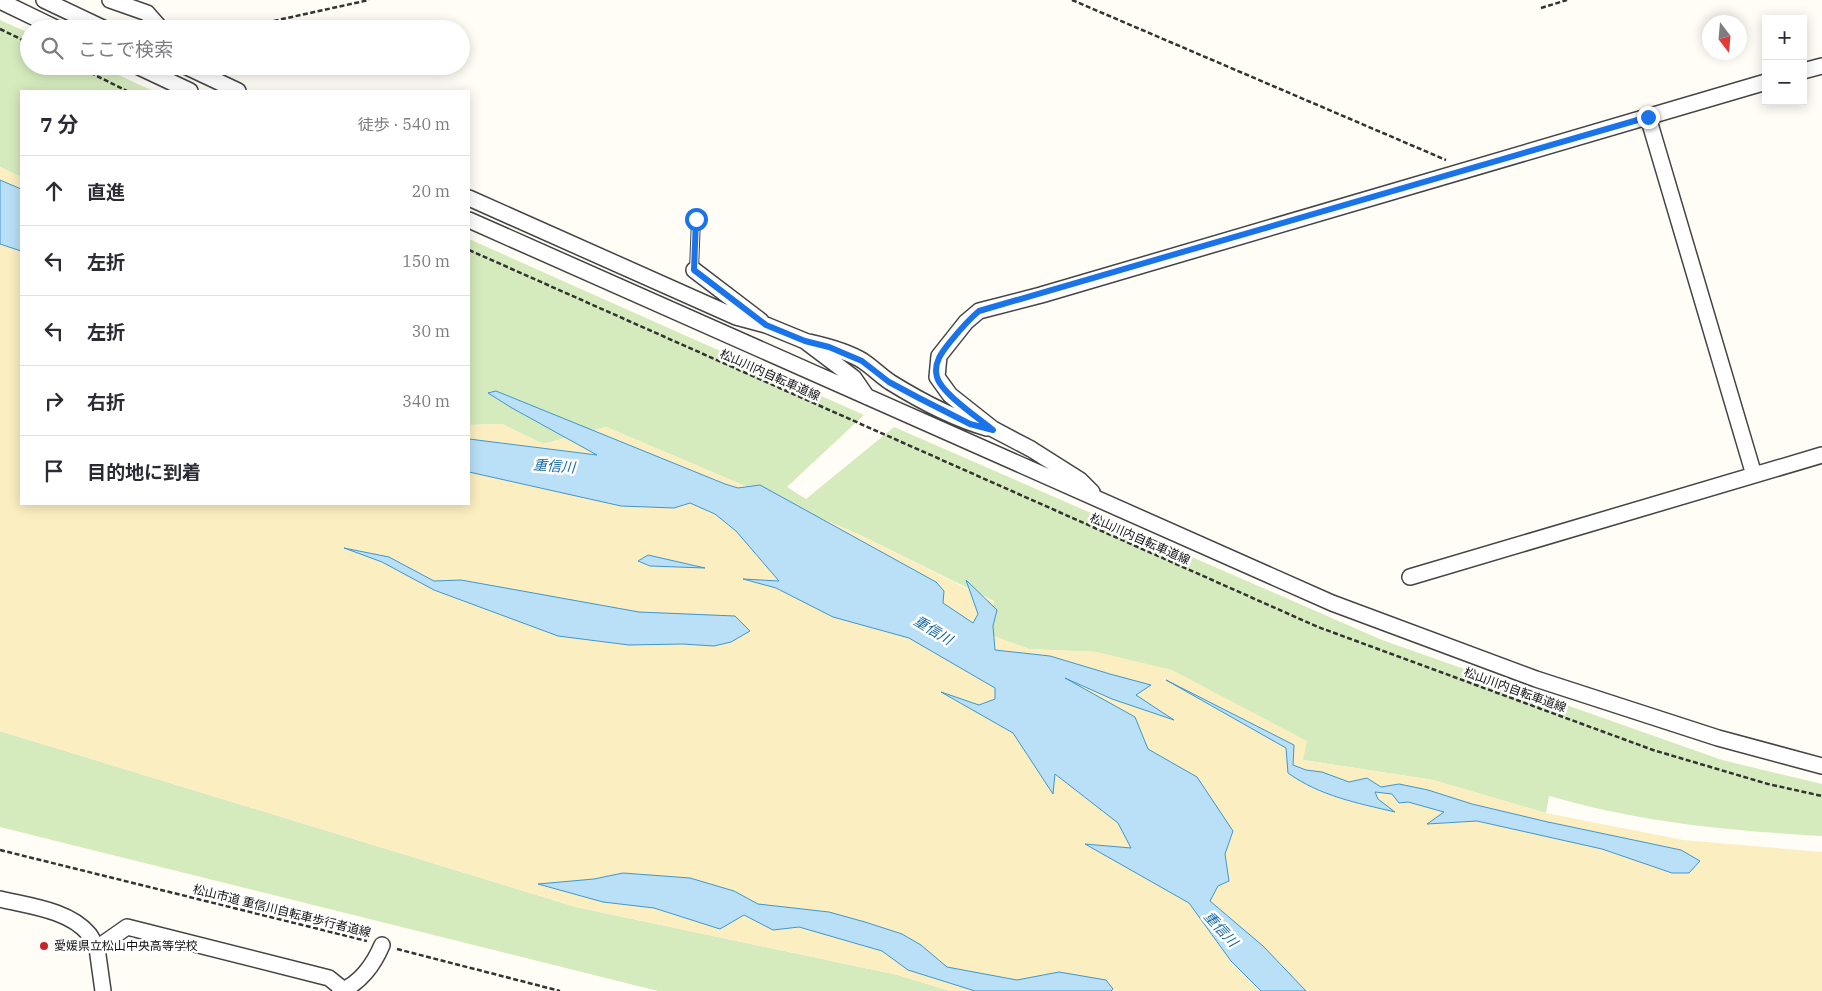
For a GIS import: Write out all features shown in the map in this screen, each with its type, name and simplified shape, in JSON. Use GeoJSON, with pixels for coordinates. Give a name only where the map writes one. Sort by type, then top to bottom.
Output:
{"type":"FeatureCollection","features":[{"type":"Feature","properties":{"kind":"street"},"geometry":{"type":"LineString","coordinates":[[44,0],[87,20]]}},
{"type":"Feature","properties":{"kind":"street"},"geometry":{"type":"LineString","coordinates":[[111,0],[149,6],[156,20]]}},
{"type":"Feature","properties":{"kind":"street"},"geometry":{"type":"LineString","coordinates":[[0,2],[39,20]]}},
{"type":"Feature","properties":{"kind":"street"},"geometry":{"type":"LineString","coordinates":[[1807,70],[1822,66]]}},
{"type":"Feature","properties":{"kind":"street"},"geometry":{"type":"LineString","coordinates":[[157,75],[188,90]]}},
{"type":"Feature","properties":{"kind":"street"},"geometry":{"type":"LineString","coordinates":[[204,75],[236,90]]}},
{"type":"Feature","properties":{"kind":"street"},"geometry":{"type":"LineString","coordinates":[[214,75],[218,82]]}},
{"type":"Feature","properties":{"kind":"street"},"geometry":{"type":"LineString","coordinates":[[993,430],[950,394],[941,385],[937,377],[939,356],[966,322],[979,311],[1762,83]]}},
{"type":"Feature","properties":{"kind":"street"},"geometry":{"type":"LineString","coordinates":[[1648,117],[1754,475]]}},
{"type":"Feature","properties":{"kind":"street"},"geometry":{"type":"LineString","coordinates":[[470,198],[736,317],[766,325],[805,341],[829,347],[862,361],[889,382],[917,397],[970,424],[993,430],[1031,449],[1080,480],[1101,501]]}},
{"type":"Feature","properties":{"kind":"street"},"geometry":{"type":"LineString","coordinates":[[470,220],[1332,603],[1536,679],[1718,738],[1822,766]]}},
{"type":"Feature","properties":{"kind":"street"},"geometry":{"type":"LineString","coordinates":[[694,270],[766,325]]}},
{"type":"Feature","properties":{"kind":"street"},"geometry":{"type":"LineString","coordinates":[[805,341],[854,378],[867,397]]}},
{"type":"Feature","properties":{"kind":"street"},"geometry":{"type":"LineString","coordinates":[[1410,576],[1822,455]]}},
{"type":"Feature","properties":{"kind":"street"},"geometry":{"type":"LineString","coordinates":[[0,899],[62,916],[76,923],[89,934],[97,948],[103,991]]}},
{"type":"Feature","properties":{"kind":"street"},"geometry":{"type":"LineString","coordinates":[[97,948],[127,927],[329,978],[334,981],[340,991],[355,983],[375,961],[382,945]]}},
{"type":"Feature","properties":{"kind":"lane"},"geometry":{"type":"LineString","coordinates":[[694,270],[696,219]]}},
{"type":"Feature","properties":{"kind":"path"},"geometry":{"type":"LineString","coordinates":[[278,20],[369,0]]}},
{"type":"Feature","properties":{"kind":"path"},"geometry":{"type":"LineString","coordinates":[[1072,0],[1468,170]]}},
{"type":"Feature","properties":{"kind":"path"},"geometry":{"type":"LineString","coordinates":[[1541,8],[1568,0]]}},
{"type":"Feature","properties":{"kind":"path"},"geometry":{"type":"LineString","coordinates":[[0,28],[20,38]]}},
{"type":"Feature","properties":{"kind":"path"},"geometry":{"type":"LineString","coordinates":[[94,75],[125,90]]}},
{"type":"Feature","properties":{"kind":"path","name":"松山川内自転車道線"},"geometry":{"type":"LineString","coordinates":[[470,250],[1327,630],[1653,750],[1768,784],[1822,796]]}},
{"type":"Feature","properties":{"kind":"path","name":"松山市道 重信川自転車歩行者道線"},"geometry":{"type":"LineString","coordinates":[[0,850],[560,991]]}},
{"type":"Feature","properties":{"kind":"green space"},"geometry":{"type":"Polygon","coordinates":[[[0,20],[20,29],[20,75],[118,75],[151,90],[20,90],[20,177],[0,167],[0,20]]]}},
{"type":"Feature","properties":{"kind":"green space"},"geometry":{"type":"Polygon","coordinates":[[[470,239],[864,415],[787,487],[806,499],[894,427],[1382,640],[1722,760],[1822,784],[1822,836],[1662,821],[1549,796],[1546,813],[1433,780],[1303,760],[1097,652],[1029,649],[985,633],[994,601],[858,534],[606,427],[543,444],[502,424],[470,425],[470,239]]]}},
{"type":"Feature","properties":{"kind":"green space"},"geometry":{"type":"Polygon","coordinates":[[[0,731],[576,907],[898,975],[950,991],[658,991],[0,827],[0,731]]]}},
{"type":"Feature","properties":{"kind":"sand"},"geometry":{"type":"Polygon","coordinates":[[[0,167],[20,177],[20,505],[470,505],[470,425],[502,424],[543,444],[606,427],[858,534],[994,602],[986,633],[1029,649],[1097,652],[1172,670],[1307,741],[1303,760],[1433,780],[1546,813],[1683,840],[1822,852],[1822,991],[950,991],[898,975],[576,907],[0,731],[0,167]]]}},
{"type":"Feature","properties":{"kind":"water"},"geometry":{"type":"Polygon","coordinates":[[[0,180],[20,189],[20,251],[0,244],[0,180]]]}},
{"type":"Feature","properties":{"kind":"water","name":"重信川"},"geometry":{"type":"Polygon","coordinates":[[[496,391],[725,484],[738,488],[760,485],[936,582],[944,591],[943,603],[973,623],[978,614],[966,580],[997,610],[993,626],[995,650],[1050,656],[1151,685],[1136,695],[1174,720],[1112,699],[1065,678],[1135,717],[1148,749],[1197,777],[1233,831],[1225,854],[1229,881],[1218,886],[1210,901],[1263,946],[1306,991],[1261,991],[1231,961],[1189,903],[1085,844],[1131,848],[1118,823],[1055,774],[1053,794],[1013,733],[941,692],[979,705],[995,699],[995,688],[909,638],[833,617],[776,588],[743,579],[779,581],[736,531],[715,514],[690,503],[674,508],[621,506],[470,472],[470,439],[597,455],[488,393],[496,391]]]}},
{"type":"Feature","properties":{"kind":"water"},"geometry":{"type":"Polygon","coordinates":[[[344,548],[389,557],[434,581],[461,580],[639,612],[735,616],[750,631],[731,642],[714,646],[683,644],[629,645],[558,636],[434,590],[382,562],[344,548]]]}},
{"type":"Feature","properties":{"kind":"water"},"geometry":{"type":"Polygon","coordinates":[[[648,555],[705,568],[650,566],[638,561],[648,555]]]}},
{"type":"Feature","properties":{"kind":"water"},"geometry":{"type":"Polygon","coordinates":[[[1166,680],[1294,745],[1293,765],[1306,770],[1322,772],[1349,782],[1367,778],[1381,787],[1399,784],[1428,790],[1472,804],[1681,850],[1700,861],[1689,873],[1672,873],[1602,849],[1477,821],[1427,824],[1444,812],[1408,802],[1399,803],[1392,794],[1375,792],[1378,799],[1395,812],[1339,798],[1313,788],[1288,773],[1286,748],[1166,680]]]}},
{"type":"Feature","properties":{"kind":"water"},"geometry":{"type":"Polygon","coordinates":[[[623,873],[690,878],[734,891],[758,904],[829,912],[865,922],[902,934],[921,945],[947,967],[1017,980],[1059,972],[1106,980],[1113,989],[1111,991],[975,991],[908,970],[882,951],[799,927],[773,930],[744,915],[720,929],[654,908],[603,902],[538,884],[594,879],[623,873]]]}},
{"type":"Feature","properties":{"kind":"place","name":"愛媛県立松山中央高等学校"},"geometry":{"type":"Point","coordinates":[44,946]}},
{"type":"Feature","properties":{"kind":"route"},"geometry":{"type":"LineString","coordinates":[[696,219],[694,270],[766,325],[805,341],[829,347],[862,361],[889,382],[917,397],[970,424],[993,430],[950,394],[941,385],[937,377],[939,356],[966,322],[979,311],[1648,117]]}}]}
